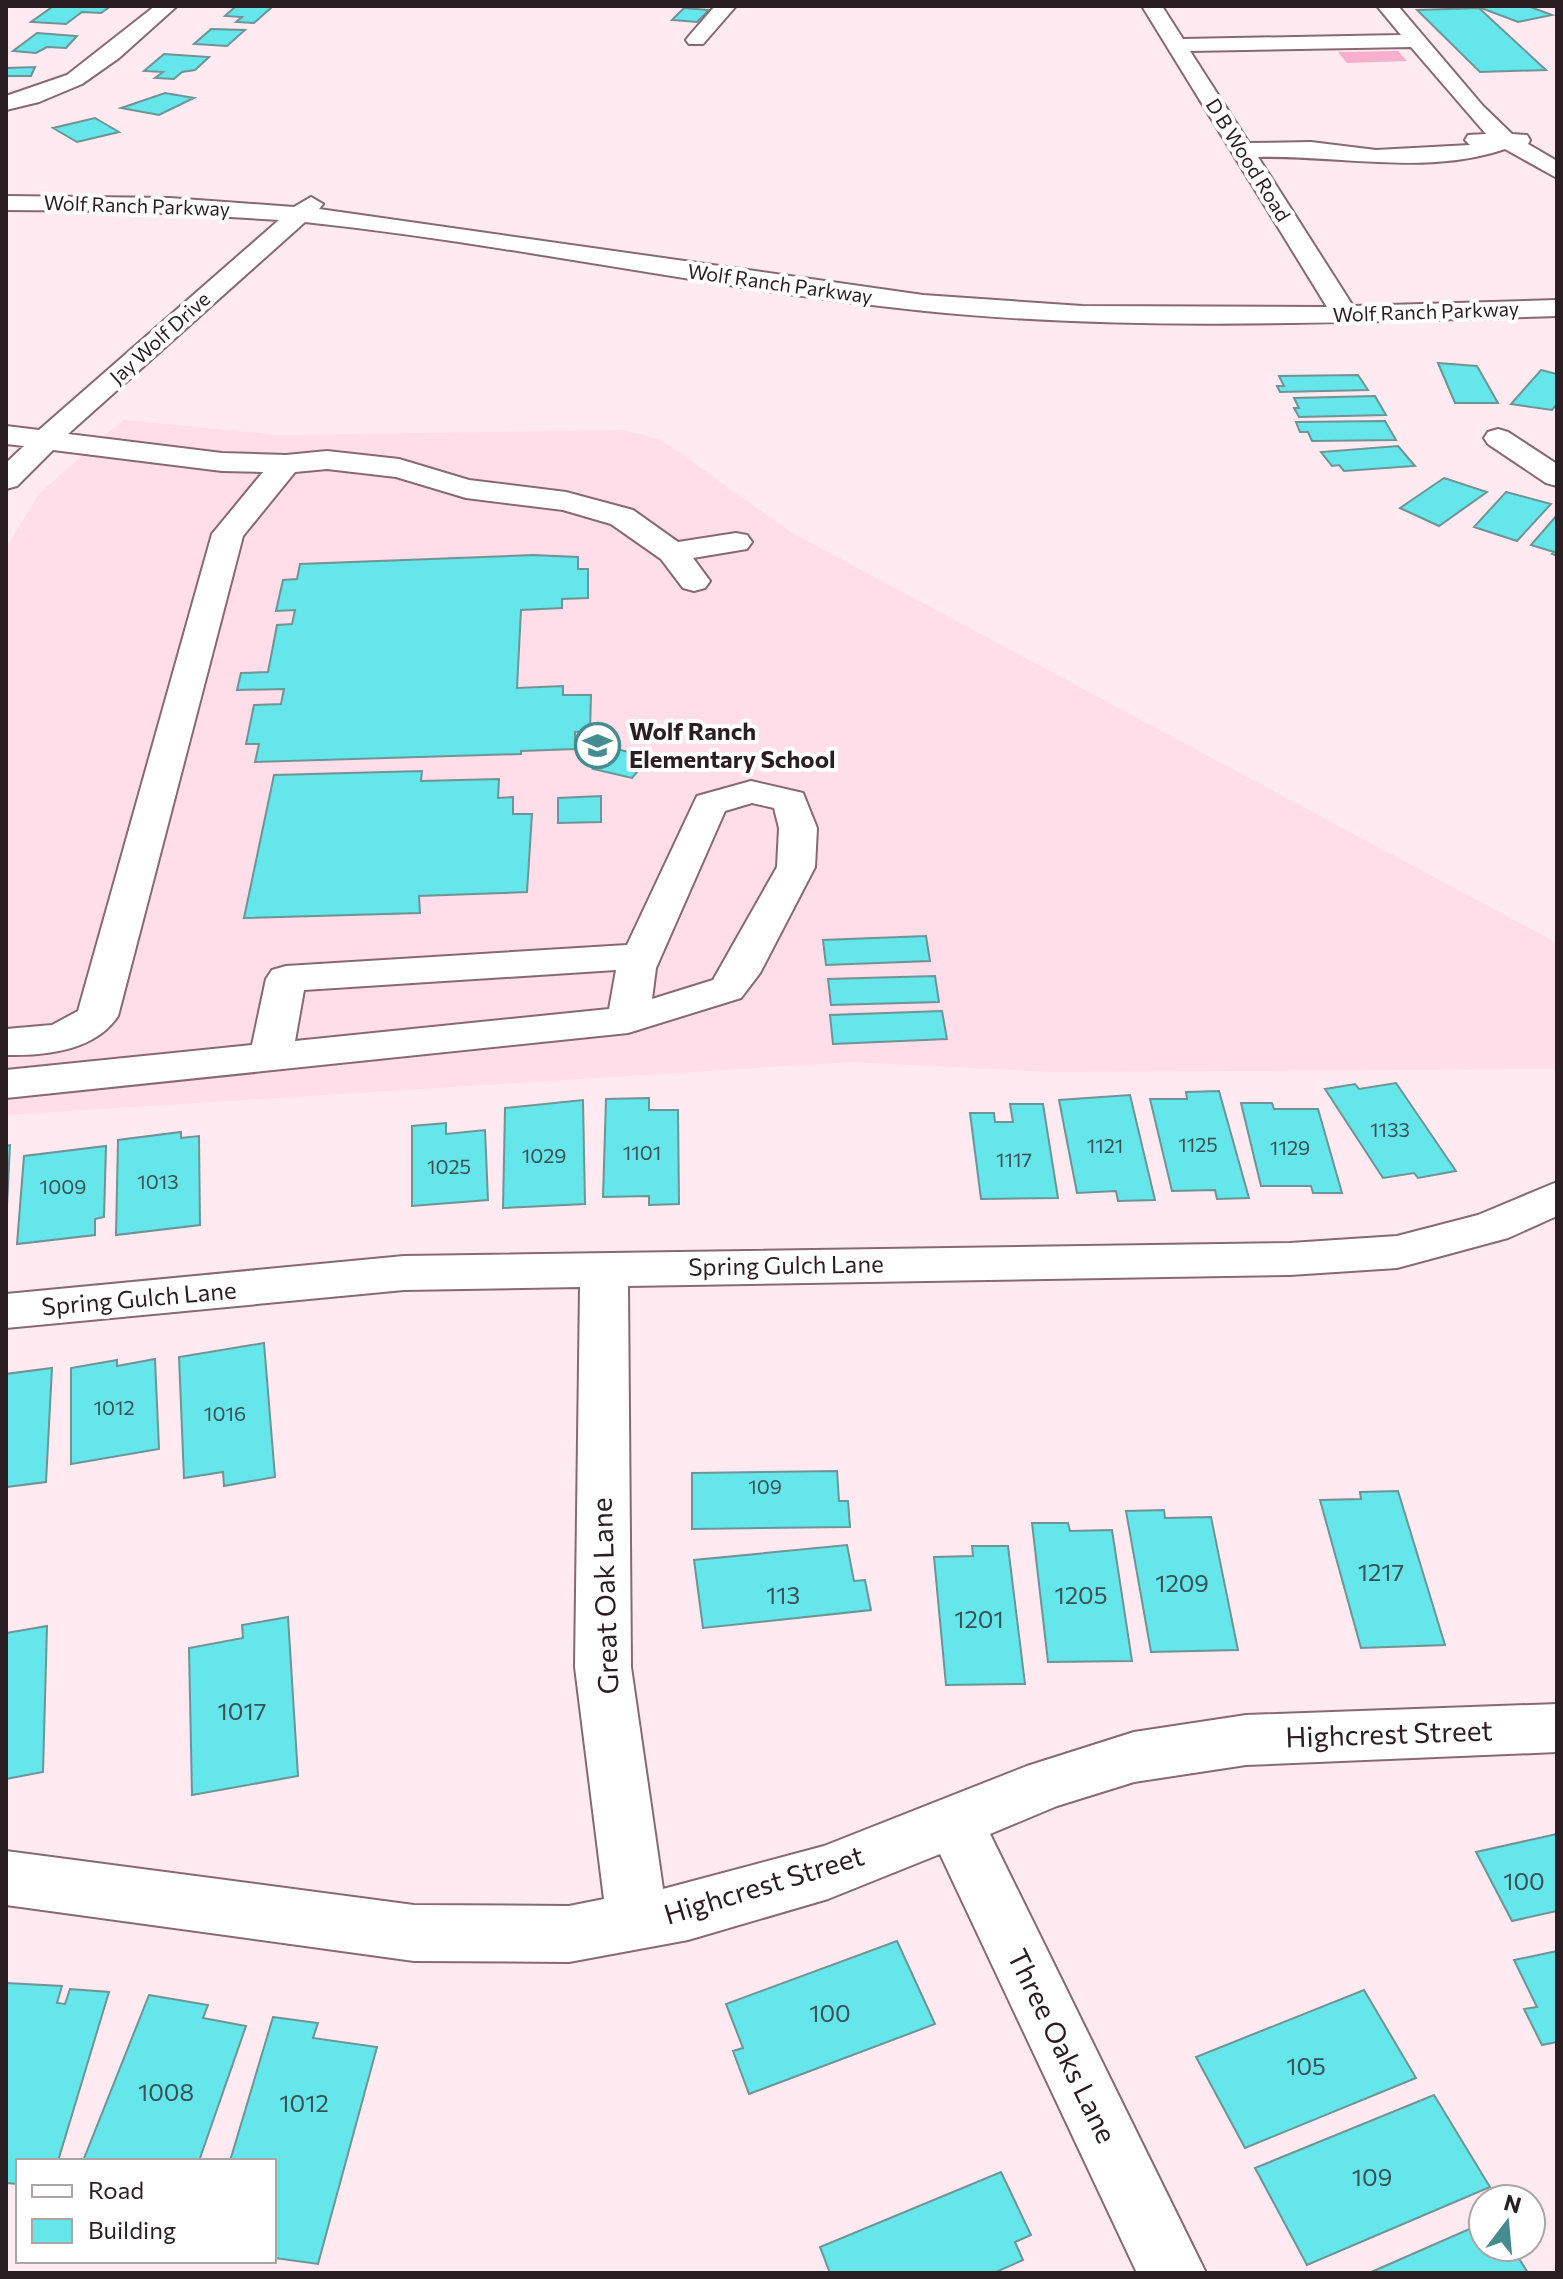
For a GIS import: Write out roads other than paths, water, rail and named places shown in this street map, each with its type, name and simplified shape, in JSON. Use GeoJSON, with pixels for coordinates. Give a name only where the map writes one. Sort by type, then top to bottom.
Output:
{"type":"FeatureCollection","features":[{"type":"Feature","properties":{"kind":"street"},"geometry":{"type":"LineString","coordinates":[[6,103],[42,96],[74,83],[167,6]]}},
{"type":"Feature","properties":{"kind":"street"},"geometry":{"type":"LineString","coordinates":[[696,40],[726,6]]}},
{"type":"Feature","properties":{"kind":"street","name":"D B Wood Road"},"geometry":{"type":"LineString","coordinates":[[1152,6],[1339,306]]}},
{"type":"Feature","properties":{"kind":"street"},"geometry":{"type":"LineString","coordinates":[[1387,6],[1475,111],[1507,141],[1557,171]]}},
{"type":"Feature","properties":{"kind":"street"},"geometry":{"type":"LineString","coordinates":[[1177,45],[1417,41]]}},
{"type":"Feature","properties":{"kind":"street"},"geometry":{"type":"LineString","coordinates":[[1242,150],[1311,149],[1353,156],[1438,155],[1474,152],[1507,141],[1549,138]]}},
{"type":"Feature","properties":{"kind":"street","name":"Wolf Ranch Parkway"},"geometry":{"type":"LineString","coordinates":[[6,188],[150,189],[308,207],[927,304],[1098,316],[1214,318],[1557,291]]}},
{"type":"Feature","properties":{"kind":"street","name":"Wolf Ranch Parkway"},"geometry":{"type":"LineString","coordinates":[[6,203],[308,207]]}},
{"type":"Feature","properties":{"kind":"street","name":"Jay Wolf Drive"},"geometry":{"type":"LineString","coordinates":[[6,480],[46,440],[308,207]]}},
{"type":"Feature","properties":{"kind":"street","name":"Wolf Ranch Parkway"},"geometry":{"type":"LineString","coordinates":[[1339,306],[1557,308]]}},
{"type":"Feature","properties":{"kind":"street"},"geometry":{"type":"LineString","coordinates":[[6,435],[222,462],[286,464],[327,460],[399,468],[466,489],[593,507],[622,517],[672,552],[694,581]]}},
{"type":"Feature","properties":{"kind":"street"},"geometry":{"type":"LineString","coordinates":[[1498,438],[1557,477]]}},
{"type":"Feature","properties":{"kind":"street"},"geometry":{"type":"LineString","coordinates":[[6,1042],[26,1042],[70,1033],[88,1026],[97,1016],[228,534],[286,464]]}},
{"type":"Feature","properties":{"kind":"street"},"geometry":{"type":"LineString","coordinates":[[672,552],[736,542]]}},
{"type":"Feature","properties":{"kind":"street"},"geometry":{"type":"LineString","coordinates":[[6,1084],[628,1020],[727,989],[740,973],[796,867],[798,828],[790,801],[751,792],[710,804],[641,956],[628,1020]]}},
{"type":"Feature","properties":{"kind":"street"},"geometry":{"type":"LineString","coordinates":[[271,1058],[286,979],[641,956]]}},
{"type":"Feature","properties":{"kind":"street","name":"Spring Gulch Lane"},"geometry":{"type":"LineString","coordinates":[[6,1311],[404,1273],[1290,1259],[1397,1252],[1492,1227],[1557,1198]]}},
{"type":"Feature","properties":{"kind":"street","name":"Great Oak Lane"},"geometry":{"type":"LineString","coordinates":[[604,1269],[603,1667],[637,1922]]}},
{"type":"Feature","properties":{"kind":"street","name":"Highcrest Street"},"geometry":{"type":"LineString","coordinates":[[6,1878],[414,1933],[569,1934],[688,1912],[828,1872],[1047,1784],[1134,1757],[1246,1740],[1557,1728]]}},
{"type":"Feature","properties":{"kind":"street","name":"Three Oaks Lane"},"geometry":{"type":"LineString","coordinates":[[953,1820],[1172,2273]]}},
{"type":"Feature","properties":{"kind":"place","name":"Wolf Ranch Elementary School"},"geometry":{"type":"Point","coordinates":[598,746]}}]}
